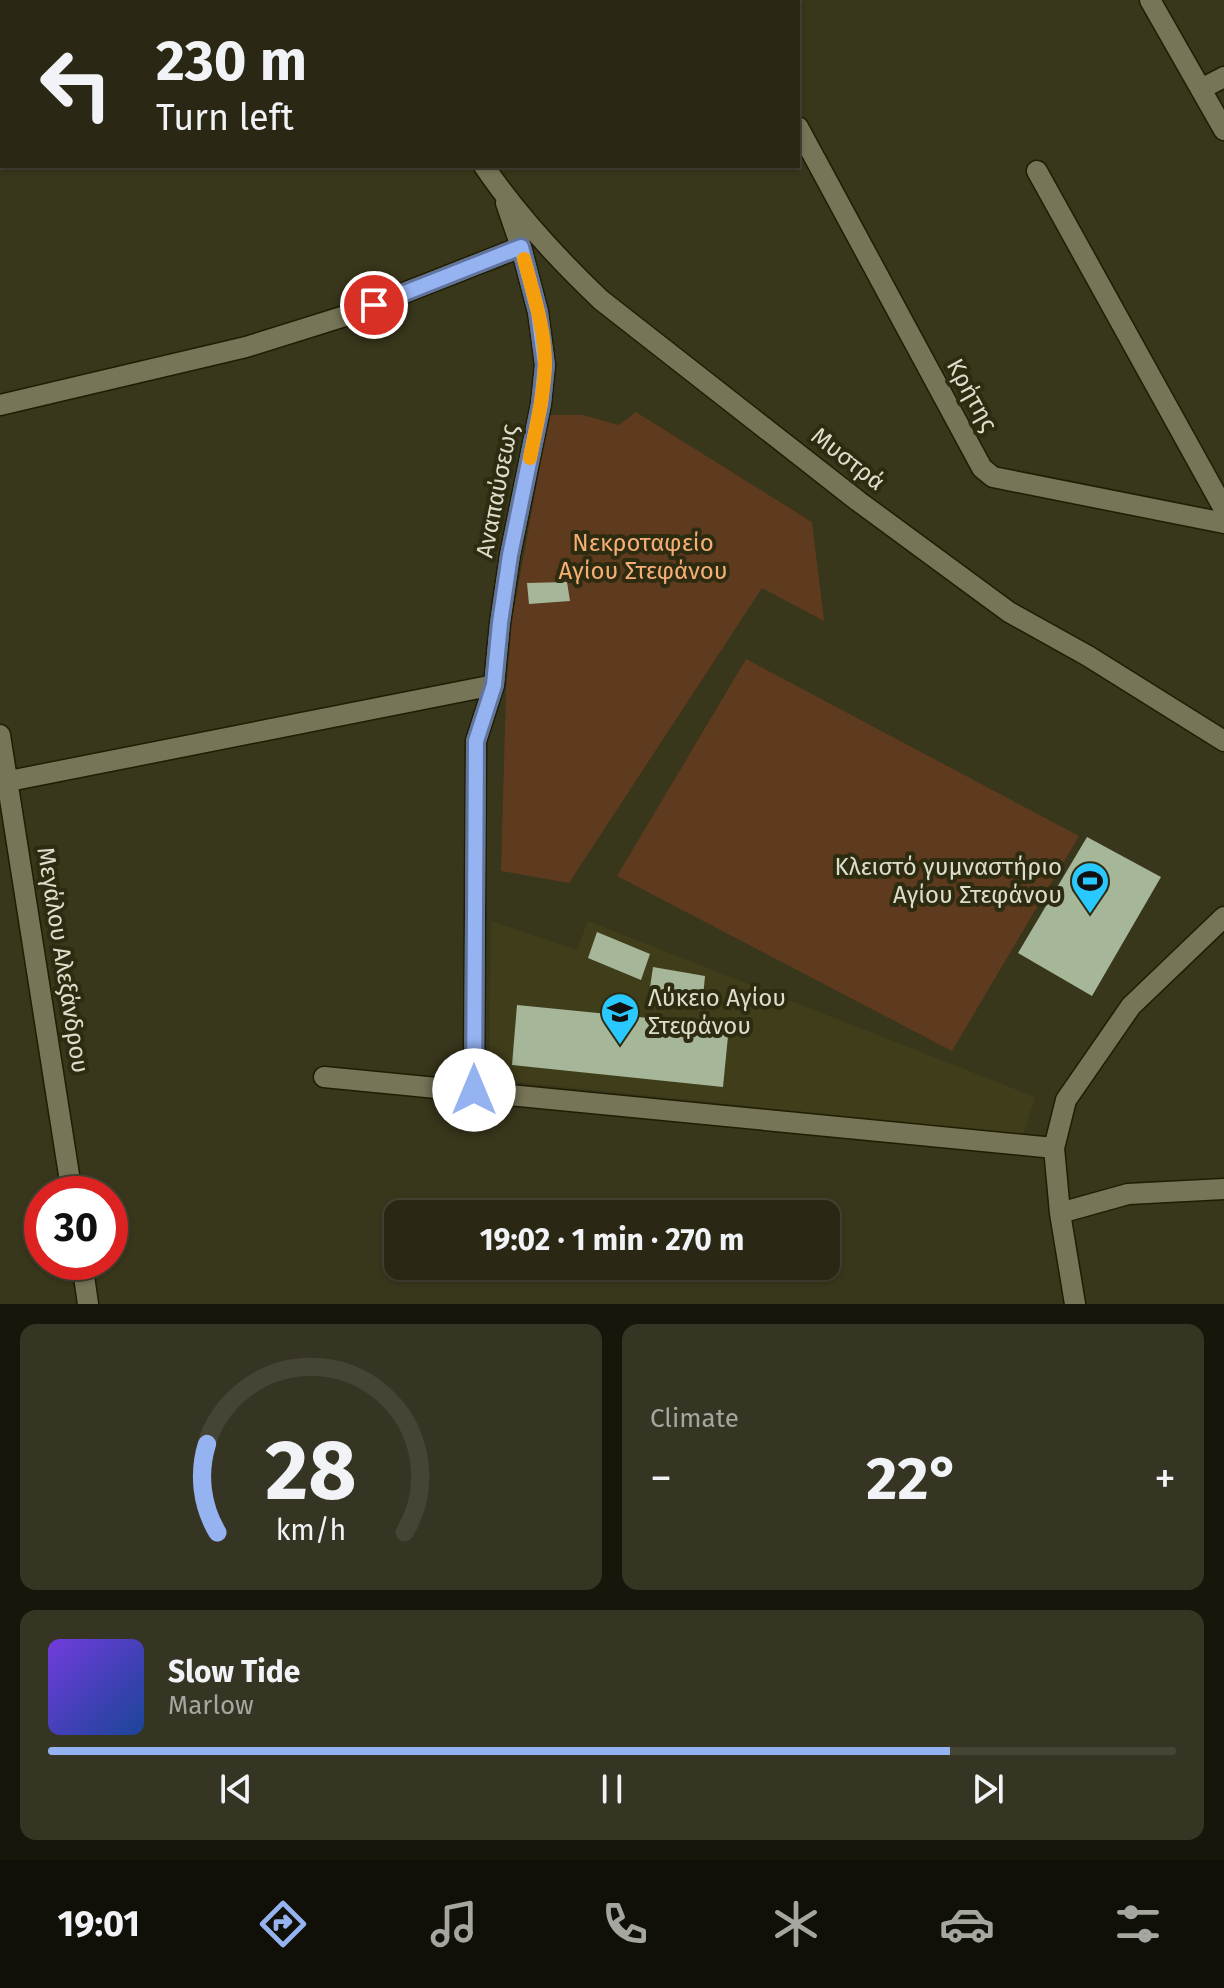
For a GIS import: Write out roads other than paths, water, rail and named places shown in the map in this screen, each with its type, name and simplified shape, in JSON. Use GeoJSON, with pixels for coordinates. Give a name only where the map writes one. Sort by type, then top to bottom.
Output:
{"type":"FeatureCollection","features":[{"type":"Feature","properties":{"kind":"street"},"geometry":{"type":"LineString","coordinates":[[1150,0],[1224,130]]}},
{"type":"Feature","properties":{"kind":"street"},"geometry":{"type":"LineString","coordinates":[[1201,89],[1224,77]]}},
{"type":"Feature","properties":{"kind":"street","name":"Κρήτης"},"geometry":{"type":"LineString","coordinates":[[800,131],[982,468],[993,477],[1224,523]]}},
{"type":"Feature","properties":{"kind":"street","name":"Μυστρά"},"geometry":{"type":"LineString","coordinates":[[485,168],[502,193],[567,267],[601,300],[858,501],[1009,612],[1088,656],[1224,741]]}},
{"type":"Feature","properties":{"kind":"street"},"geometry":{"type":"LineString","coordinates":[[1037,171],[1224,509]]}},
{"type":"Feature","properties":{"kind":"street","name":"Αναπαύσεως"},"geometry":{"type":"LineString","coordinates":[[474,1090],[476,741],[494,685],[508,569],[541,404],[545,365],[538,312],[521,247],[502,193]]}},
{"type":"Feature","properties":{"kind":"street"},"geometry":{"type":"LineString","coordinates":[[0,405],[246,347],[345,316],[521,247]]}},
{"type":"Feature","properties":{"kind":"street"},"geometry":{"type":"LineString","coordinates":[[9,781],[494,685]]}},
{"type":"Feature","properties":{"kind":"street","name":"Μεγάλου Αλεξάνδρου"},"geometry":{"type":"LineString","coordinates":[[0,735],[69,1176]]}},
{"type":"Feature","properties":{"kind":"street"},"geometry":{"type":"LineString","coordinates":[[1075,1304],[1060,1213],[1054,1148],[1066,1100],[1131,1006],[1224,917]]}},
{"type":"Feature","properties":{"kind":"street"},"geometry":{"type":"LineString","coordinates":[[324,1077],[1054,1148]]}},
{"type":"Feature","properties":{"kind":"street"},"geometry":{"type":"LineString","coordinates":[[1060,1213],[1128,1194],[1224,1189]]}},
{"type":"Feature","properties":{"kind":"street"},"geometry":{"type":"LineString","coordinates":[[85,1280],[88,1304]]}},
{"type":"Feature","properties":{"kind":"place","name":"Κλειστό γυμναστήριο Αγίου Στεφάνου"},"geometry":{"type":"Point","coordinates":[1090,915]}},
{"type":"Feature","properties":{"kind":"place","name":"Λύκειο Αγίου Στεφάνου"},"geometry":{"type":"Point","coordinates":[620,1046]}},
{"type":"Feature","properties":{"kind":"park label","name":"Νεκροταφείο Αγίου Στεφάνου"},"geometry":{"type":"Point","coordinates":[643,557]}}]}
